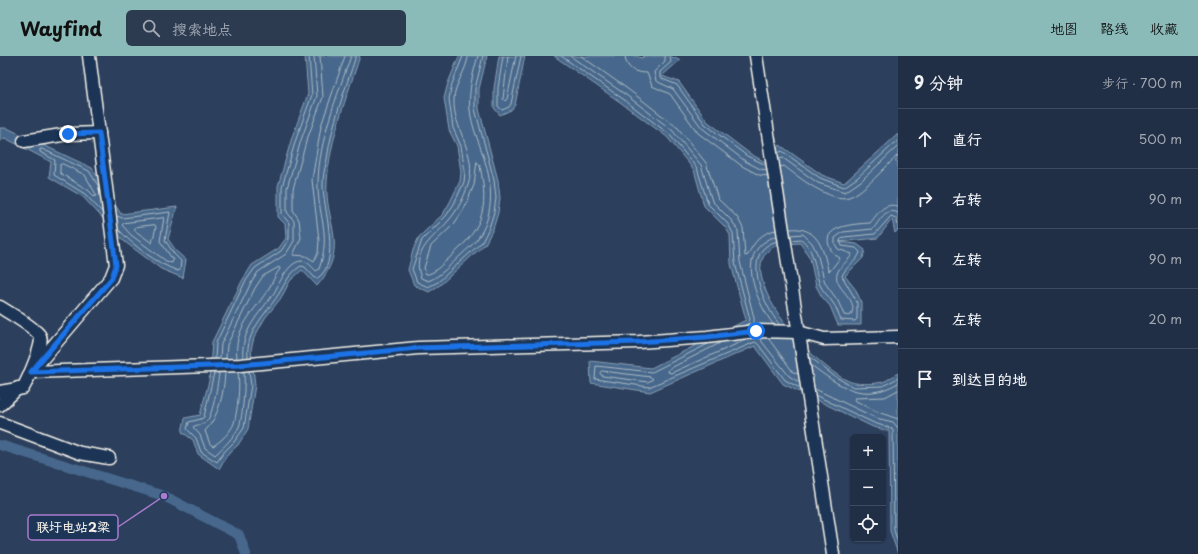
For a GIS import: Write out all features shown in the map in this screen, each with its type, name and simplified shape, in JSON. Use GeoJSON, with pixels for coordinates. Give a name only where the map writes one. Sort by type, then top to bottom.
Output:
{"type":"FeatureCollection","features":[{"type":"Feature","properties":{"kind":"street"},"geometry":{"type":"LineString","coordinates":[[31,372],[112,278],[116,265],[89,56]]}},
{"type":"Feature","properties":{"kind":"street"},"geometry":{"type":"LineString","coordinates":[[756,56],[833,554]]}},
{"type":"Feature","properties":{"kind":"street"},"geometry":{"type":"LineString","coordinates":[[24,141],[68,134],[99,133]]}},
{"type":"Feature","properties":{"kind":"street"},"geometry":{"type":"LineString","coordinates":[[0,307],[41,336],[42,343],[23,388],[0,392]]}},
{"type":"Feature","properties":{"kind":"street"},"geometry":{"type":"LineString","coordinates":[[31,372],[240,365],[418,348],[638,342],[707,337],[756,331],[798,332],[824,339],[898,337]]}},
{"type":"Feature","properties":{"kind":"street"},"geometry":{"type":"LineString","coordinates":[[0,405],[18,388]]}},
{"type":"Feature","properties":{"kind":"street"},"geometry":{"type":"LineString","coordinates":[[0,423],[80,453],[109,458]]}},
{"type":"Feature","properties":{"kind":"water"},"geometry":{"type":"Polygon","coordinates":[[[305,56],[360,56],[335,134],[329,166],[327,196],[334,234],[332,259],[327,272],[317,286],[302,270],[290,281],[281,298],[265,318],[254,338],[251,350],[255,385],[248,429],[238,445],[227,455],[219,469],[198,454],[193,440],[182,432],[185,418],[200,415],[209,381],[212,342],[242,281],[252,265],[279,248],[286,238],[285,224],[278,217],[278,186],[292,137],[308,94],[305,56]]]}},
{"type":"Feature","properties":{"kind":"water"},"geometry":{"type":"Polygon","coordinates":[[[459,56],[487,56],[479,89],[479,109],[498,180],[500,198],[498,213],[493,229],[485,244],[440,285],[429,292],[414,285],[408,270],[413,250],[419,237],[443,214],[460,181],[461,172],[457,146],[449,130],[444,98],[448,83],[459,56]]]}},
{"type":"Feature","properties":{"kind":"water"},"geometry":{"type":"Polygon","coordinates":[[[499,56],[525,56],[515,105],[511,110],[500,115],[494,108],[494,88],[499,56]]]}},
{"type":"Feature","properties":{"kind":"water"},"geometry":{"type":"Polygon","coordinates":[[[554,56],[636,56],[642,58],[644,56],[669,56],[680,60],[662,76],[679,82],[707,121],[749,153],[765,162],[780,145],[822,175],[844,183],[898,134],[898,158],[895,161],[898,161],[898,230],[895,233],[892,219],[878,238],[839,242],[857,244],[865,250],[863,258],[845,276],[856,290],[861,302],[861,325],[838,325],[830,306],[822,297],[816,286],[810,258],[800,243],[773,247],[766,253],[761,268],[764,286],[774,307],[788,328],[824,365],[841,377],[855,383],[882,382],[898,373],[898,554],[890,531],[889,431],[873,427],[783,384],[755,346],[650,392],[591,383],[590,361],[651,368],[746,320],[731,264],[730,235],[725,227],[704,206],[694,170],[667,137],[554,56]]]}},
{"type":"Feature","properties":{"kind":"water"},"geometry":{"type":"Polygon","coordinates":[[[0,128],[7,128],[92,168],[121,214],[177,207],[168,239],[177,252],[186,260],[183,278],[161,269],[125,242],[83,197],[49,177],[51,162],[5,138],[0,141],[0,128]]]}},
{"type":"Feature","properties":{"kind":"waterway"},"geometry":{"type":"LineString","coordinates":[[0,445],[164,496],[239,535],[246,554]]}},
{"type":"Feature","properties":{"kind":"place","name":"联圩电站2梁"},"geometry":{"type":"Point","coordinates":[164,496]}},
{"type":"Feature","properties":{"kind":"route"},"geometry":{"type":"LineString","coordinates":[[68,134],[99,133],[116,265],[112,278],[31,372],[240,365],[418,348],[638,342],[707,337],[756,331]]}}]}
